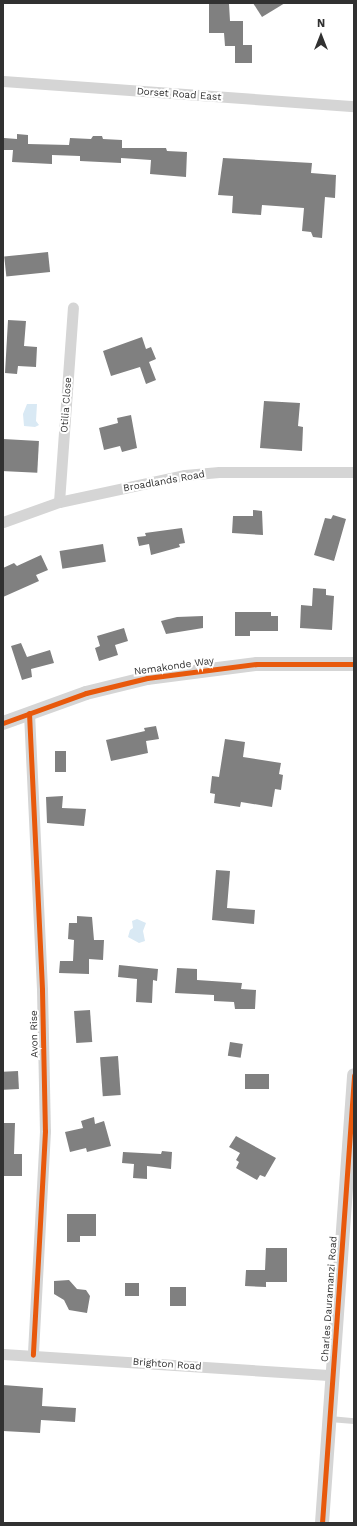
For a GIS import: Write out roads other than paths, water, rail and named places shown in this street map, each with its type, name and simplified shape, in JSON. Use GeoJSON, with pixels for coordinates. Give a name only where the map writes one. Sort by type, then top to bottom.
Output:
{"type":"FeatureCollection","features":[{"type":"Feature","properties":{"kind":"street","name":"Dorset Road East"},"geometry":{"type":"LineString","coordinates":[[3,81],[354,106]]}},
{"type":"Feature","properties":{"kind":"street","name":"Otilia Close"},"geometry":{"type":"LineString","coordinates":[[59,502],[73,308]]}},
{"type":"Feature","properties":{"kind":"street","name":"Broadlands Road"},"geometry":{"type":"LineString","coordinates":[[3,522],[59,502],[192,475],[354,472]]}},
{"type":"Feature","properties":{"kind":"street","name":"Nemakonde Way"},"geometry":{"type":"LineString","coordinates":[[3,723],[86,693],[147,678],[257,664],[354,664]]}},
{"type":"Feature","properties":{"kind":"street","name":"Avon Rise"},"geometry":{"type":"LineString","coordinates":[[29,713],[42,990],[45,1131],[33,1356]]}},
{"type":"Feature","properties":{"kind":"street","name":"Charles Dauramanzi Road"},"geometry":{"type":"LineString","coordinates":[[322,1523],[354,1075]]}},
{"type":"Feature","properties":{"kind":"street","name":"Brighton Road"},"geometry":{"type":"LineString","coordinates":[[3,1354],[332,1375]]}},
{"type":"Feature","properties":{"kind":"lane"},"geometry":{"type":"LineString","coordinates":[[330,1419],[354,1421]]}}]}
